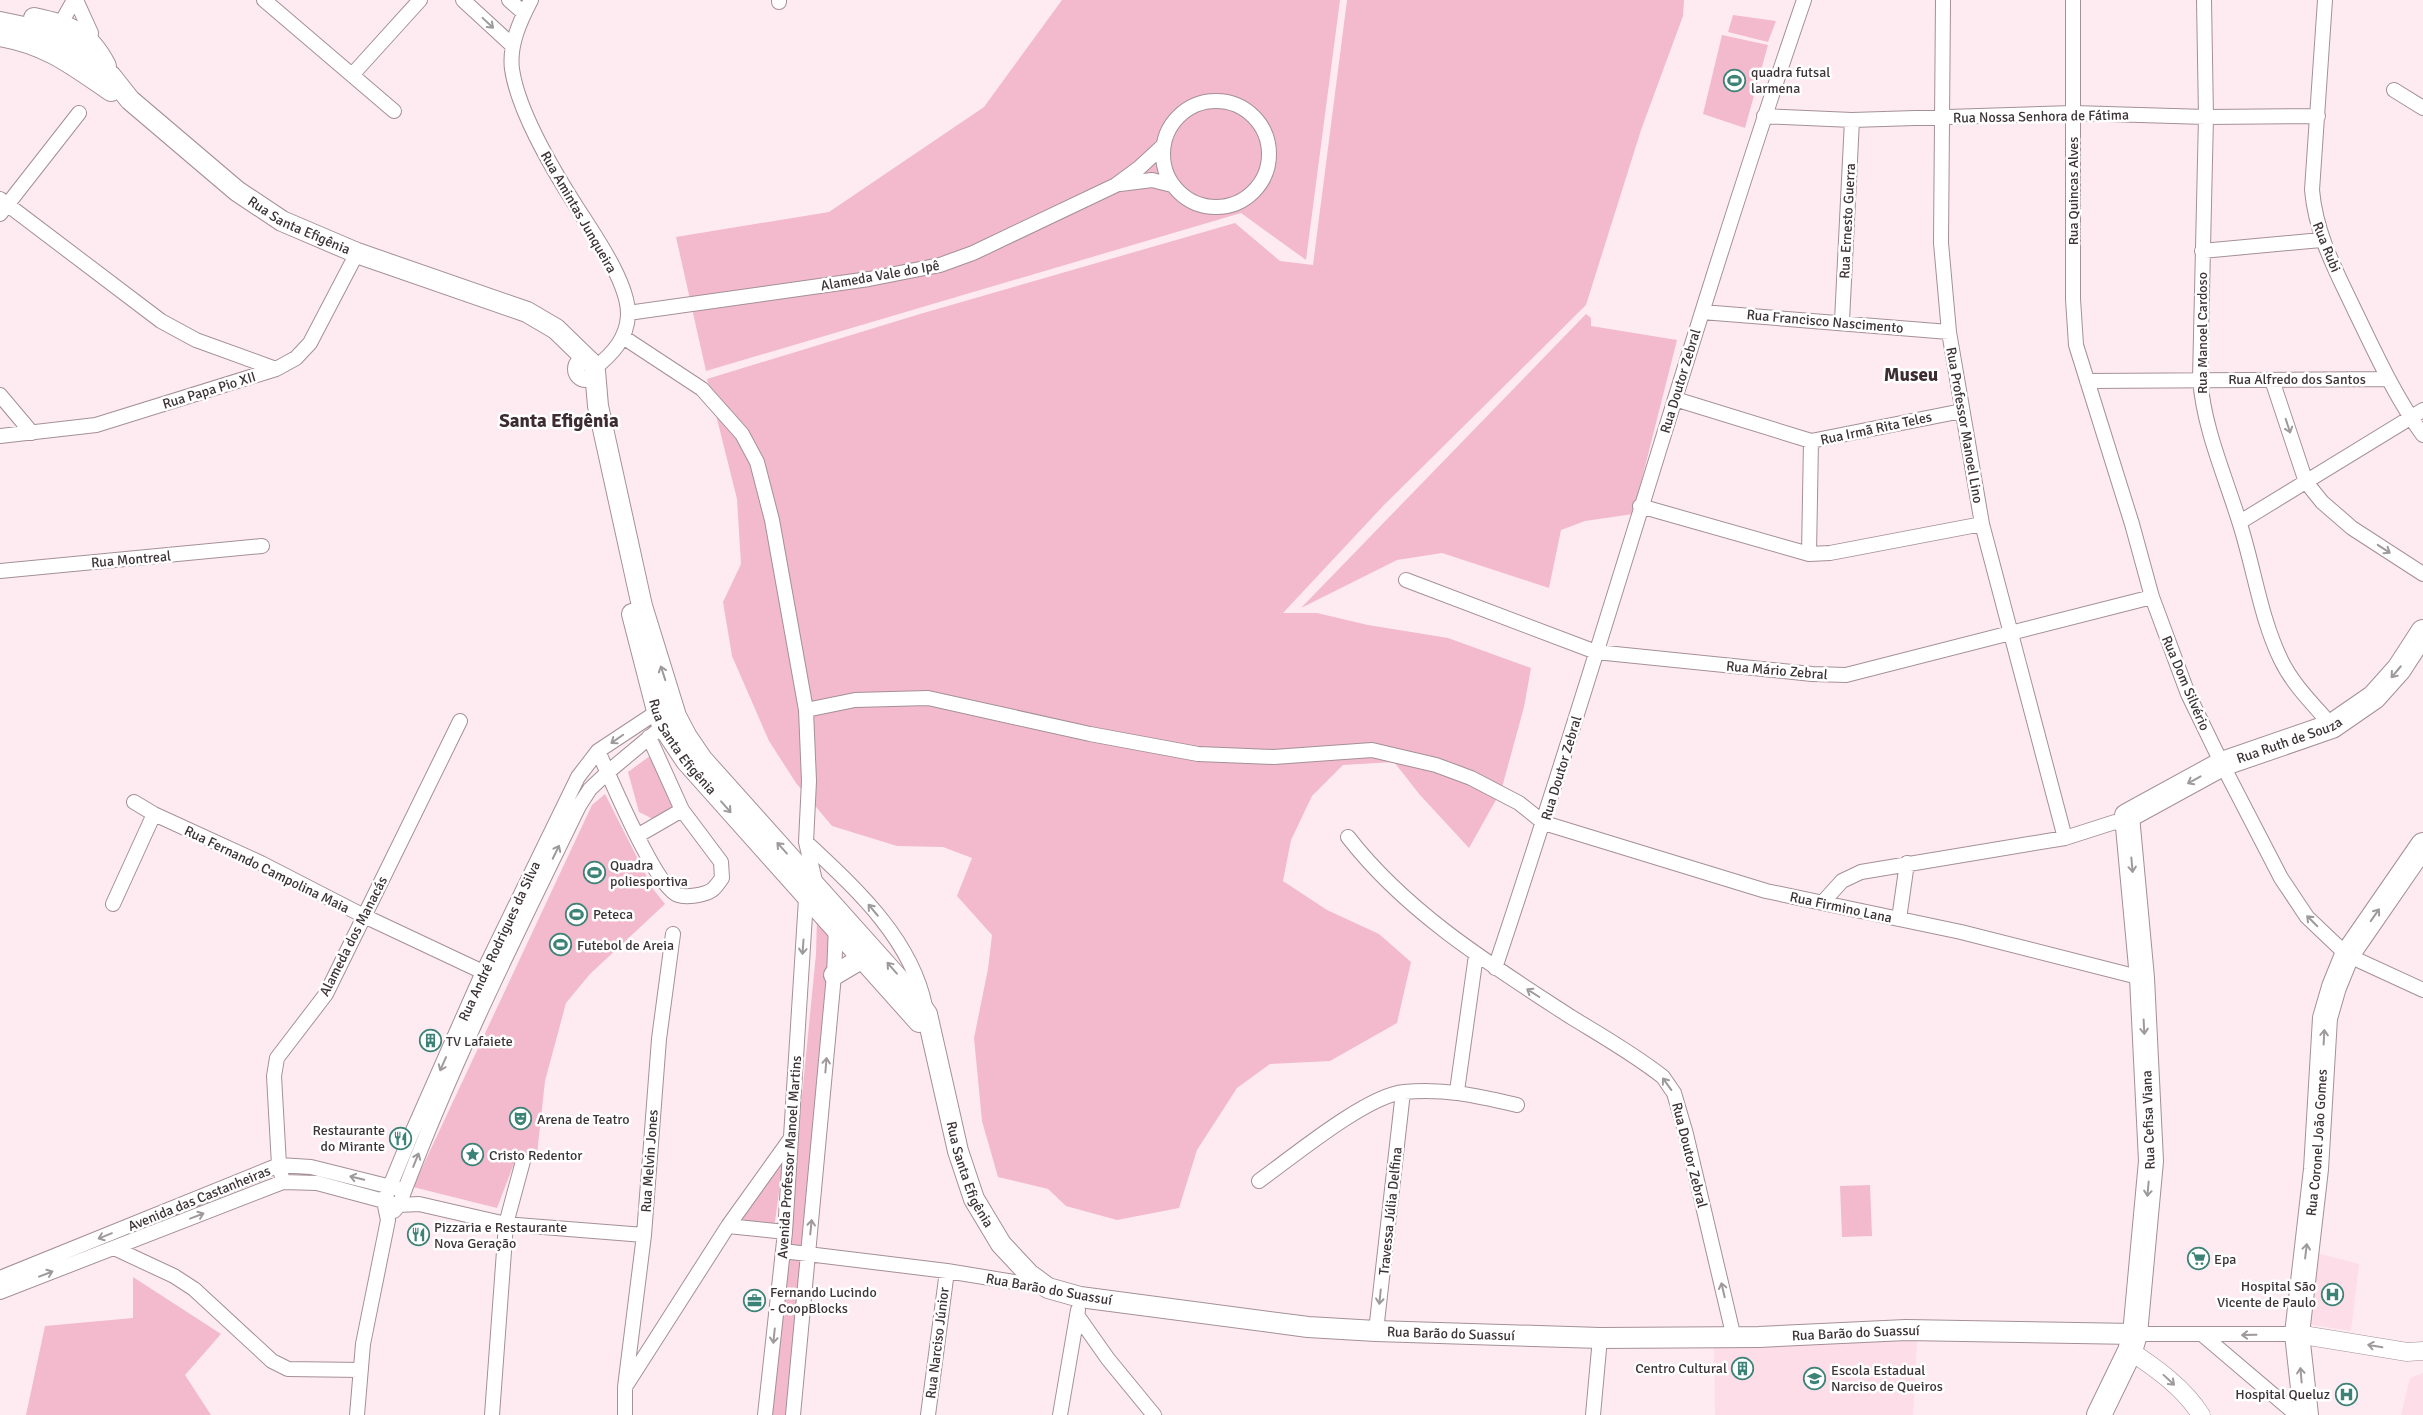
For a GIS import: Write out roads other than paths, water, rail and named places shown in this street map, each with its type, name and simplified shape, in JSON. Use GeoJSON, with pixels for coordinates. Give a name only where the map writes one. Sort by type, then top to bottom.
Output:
{"type":"FeatureCollection","features":[{"type":"Feature","properties":{"kind":"highway","name":"Rua Ruth de Souza"},"geometry":{"type":"LineString","coordinates":[[2128,822],[2222,764],[2332,726],[2374,696],[2399,670],[2423,632]]}},
{"type":"Feature","properties":{"kind":"highway","name":"Rua Cefisa Viana"},"geometry":{"type":"LineString","coordinates":[[2099,1415],[2130,1341],[2151,1161],[2142,978],[2128,822]]}},
{"type":"Feature","properties":{"kind":"highway","name":"Rua Coronel João Gomes"},"geometry":{"type":"LineString","coordinates":[[2306,1415],[2297,1334],[2316,1169],[2325,1018],[2334,987],[2347,955],[2423,845]]}},
{"type":"Feature","properties":{"kind":"main road"},"geometry":{"type":"LineString","coordinates":[[0,17],[26,16],[55,37],[79,33],[82,53]]}},
{"type":"Feature","properties":{"kind":"main road","name":"Rua Santa Efigênia"},"geometry":{"type":"LineString","coordinates":[[0,22],[23,25],[55,37],[82,53],[111,76],[130,100],[259,207],[282,221],[357,253],[497,302],[591,367],[632,615],[663,719],[686,761],[811,892],[836,929],[902,1003],[932,1040]]}},
{"type":"Feature","properties":{"kind":"main road","name":"Rua Santa Efigênia"},"geometry":{"type":"LineString","coordinates":[[0,36],[27,42],[55,37]]}},
{"type":"Feature","properties":{"kind":"main road","name":"Rua Santa Efigênia"},"geometry":{"type":"LineString","coordinates":[[82,53],[111,91],[130,100]]}},
{"type":"Feature","properties":{"kind":"main road","name":"Rua Santa Efigênia"},"geometry":{"type":"LineString","coordinates":[[811,892],[837,909],[891,968],[926,1014],[958,1151],[974,1199],[1001,1244],[1029,1274],[1048,1288]]}},
{"type":"Feature","properties":{"kind":"main road"},"geometry":{"type":"LineString","coordinates":[[834,975],[861,959]]}},
{"type":"Feature","properties":{"kind":"main road","name":"Rua Barão do Suassuí"},"geometry":{"type":"LineString","coordinates":[[1048,1288],[1079,1306],[1308,1327],[1376,1331],[1600,1338],[1734,1338],[1835,1335],[1906,1330],[2130,1341]]}},
{"type":"Feature","properties":{"kind":"street"},"geometry":{"type":"LineString","coordinates":[[55,37],[75,0]]}},
{"type":"Feature","properties":{"kind":"street"},"geometry":{"type":"LineString","coordinates":[[75,0],[88,25],[82,53]]}},
{"type":"Feature","properties":{"kind":"street"},"geometry":{"type":"LineString","coordinates":[[264,0],[394,111]]}},
{"type":"Feature","properties":{"kind":"street"},"geometry":{"type":"LineString","coordinates":[[352,76],[420,0]]}},
{"type":"Feature","properties":{"kind":"street"},"geometry":{"type":"LineString","coordinates":[[463,0],[513,46]]}},
{"type":"Feature","properties":{"kind":"street"},"geometry":{"type":"LineString","coordinates":[[509,0],[524,13]]}},
{"type":"Feature","properties":{"kind":"street","name":"Rua Amintas Junqueira"},"geometry":{"type":"LineString","coordinates":[[531,0],[524,13],[513,46],[512,67],[520,98],[553,169],[605,252],[622,288],[628,313],[623,337],[613,353],[591,367]]}},
{"type":"Feature","properties":{"kind":"street","name":"Rua Doutor Zebral"},"geometry":{"type":"LineString","coordinates":[[1734,1338],[1686,1134],[1674,1094],[1663,1077],[1648,1065],[1495,968],[1544,823],[1640,506],[1764,116],[1804,0]]}},
{"type":"Feature","properties":{"kind":"street","name":"Rua Professor Manoel Lino"},"geometry":{"type":"LineString","coordinates":[[1943,0],[1942,243],[1949,332],[1982,524],[2065,838]]}},
{"type":"Feature","properties":{"kind":"street","name":"Rua Quincas Alves"},"geometry":{"type":"LineString","coordinates":[[2073,0],[2073,299],[2076,345],[2087,381]]}},
{"type":"Feature","properties":{"kind":"street","name":"Rua Manoel Cardoso"},"geometry":{"type":"LineString","coordinates":[[2204,0],[2206,117],[2200,379],[2208,432],[2240,522],[2280,659],[2294,683],[2332,726]]}},
{"type":"Feature","properties":{"kind":"street","name":"Rua Rubi"},"geometry":{"type":"LineString","coordinates":[[2325,0],[2312,190],[2314,214],[2321,240],[2387,379],[2423,436]]}},
{"type":"Feature","properties":{"kind":"street"},"geometry":{"type":"LineString","coordinates":[[2394,90],[2423,108]]}},
{"type":"Feature","properties":{"kind":"street"},"geometry":{"type":"LineString","coordinates":[[1205,102],[1226,102],[1245,109],[1260,123],[1268,142],[1269,163],[1261,182],[1247,198],[1228,206],[1207,206],[1187,199],[1172,185],[1164,166],[1164,145],[1171,126],[1186,110],[1205,102]]}},
{"type":"Feature","properties":{"kind":"street"},"geometry":{"type":"LineString","coordinates":[[79,113],[3,206],[161,321],[196,340],[276,369]]}},
{"type":"Feature","properties":{"kind":"street","name":"Rua Nossa Senhora de Fátima"},"geometry":{"type":"LineString","coordinates":[[1764,116],[1852,120],[2073,114],[2206,117],[2318,116]]}},
{"type":"Feature","properties":{"kind":"street","name":"Rua Ernesto Guerra"},"geometry":{"type":"LineString","coordinates":[[1842,322],[1852,120]]}},
{"type":"Feature","properties":{"kind":"street","name":"Alameda Vale do Ipê"},"geometry":{"type":"LineString","coordinates":[[628,313],[869,279],[940,265],[973,253],[1116,185],[1139,168],[1164,145]]}},
{"type":"Feature","properties":{"kind":"street","name":"Alameda Vale do Ipê"},"geometry":{"type":"LineString","coordinates":[[1116,185],[1152,180],[1172,185]]}},
{"type":"Feature","properties":{"kind":"street"},"geometry":{"type":"LineString","coordinates":[[2202,251],[2321,240]]}},
{"type":"Feature","properties":{"kind":"street","name":"Rua Papa Pio XII"},"geometry":{"type":"LineString","coordinates":[[0,436],[96,425],[276,369],[296,358],[310,343],[357,253]]}},
{"type":"Feature","properties":{"kind":"street","name":"Rua Francisco Nascimento"},"geometry":{"type":"LineString","coordinates":[[1702,312],[1949,332]]}},
{"type":"Feature","properties":{"kind":"street","name":"Avenida Professor Manoel Martins"},"geometry":{"type":"LineString","coordinates":[[623,337],[702,389],[742,434],[749,445],[757,462],[772,520],[806,710],[809,782],[806,842],[811,892],[785,1232],[765,1415]]}},
{"type":"Feature","properties":{"kind":"street","name":"Rua Alfredo dos Santos"},"geometry":{"type":"LineString","coordinates":[[2087,381],[2387,379]]}},
{"type":"Feature","properties":{"kind":"street"},"geometry":{"type":"LineString","coordinates":[[2272,380],[2306,482],[2322,502],[2352,528],[2423,574]]}},
{"type":"Feature","properties":{"kind":"street","name":"Rua Dom Silvério"},"geometry":{"type":"LineString","coordinates":[[2087,381],[2132,524],[2152,597],[2188,694],[2281,878],[2307,917],[2347,955],[2422,992]]}},
{"type":"Feature","properties":{"kind":"street"},"geometry":{"type":"LineString","coordinates":[[0,395],[32,433]]}},
{"type":"Feature","properties":{"kind":"street","name":"Rua Irmã Rita Teles"},"geometry":{"type":"LineString","coordinates":[[1675,399],[1812,441],[1962,411]]}},
{"type":"Feature","properties":{"kind":"street"},"geometry":{"type":"LineString","coordinates":[[2240,522],[2423,410]]}},
{"type":"Feature","properties":{"kind":"street"},"geometry":{"type":"LineString","coordinates":[[1809,554],[1812,441]]}},
{"type":"Feature","properties":{"kind":"street"},"geometry":{"type":"LineString","coordinates":[[1640,506],[1809,554],[1830,553],[1982,524]]}},
{"type":"Feature","properties":{"kind":"street","name":"Rua Montreal"},"geometry":{"type":"LineString","coordinates":[[0,571],[262,546]]}},
{"type":"Feature","properties":{"kind":"street","name":"Rua Mário Zebral"},"geometry":{"type":"LineString","coordinates":[[1406,580],[1596,652],[1812,674],[1846,675],[2152,597]]}},
{"type":"Feature","properties":{"kind":"street"},"geometry":{"type":"LineString","coordinates":[[806,710],[855,700],[928,698],[1090,734],[1198,754],[1274,757],[1372,750],[1436,765],[1471,778],[1519,803],[1544,823]]}},
{"type":"Feature","properties":{"kind":"street"},"geometry":{"type":"LineString","coordinates":[[598,751],[637,836],[666,886],[678,895],[694,895],[712,890],[722,878],[721,862],[682,810],[663,719]]}},
{"type":"Feature","properties":{"kind":"street","name":"Rua André Rodrigues da Silva"},"geometry":{"type":"LineString","coordinates":[[357,1415],[363,1344],[388,1220],[384,1201],[483,972],[578,777],[598,751],[663,719]]}},
{"type":"Feature","properties":{"kind":"street","name":"Rua André Rodrigues da Silva"},"geometry":{"type":"LineString","coordinates":[[388,1220],[399,1205],[494,979],[579,806],[590,789],[663,719]]}},
{"type":"Feature","properties":{"kind":"street","name":"Alameda dos Manacás"},"geometry":{"type":"LineString","coordinates":[[283,1182],[279,1165],[274,1076],[277,1058],[326,994],[460,721]]}},
{"type":"Feature","properties":{"kind":"street","name":"Rua Fernando Campolina Maia"},"geometry":{"type":"LineString","coordinates":[[134,802],[154,814],[261,863],[364,916],[483,972]]}},
{"type":"Feature","properties":{"kind":"street"},"geometry":{"type":"LineString","coordinates":[[637,836],[682,810]]}},
{"type":"Feature","properties":{"kind":"street"},"geometry":{"type":"LineString","coordinates":[[113,904],[154,814]]}},
{"type":"Feature","properties":{"kind":"street","name":"Rua Ruth de Souza"},"geometry":{"type":"LineString","coordinates":[[1823,902],[1842,881],[1861,872],[2065,838],[2115,822],[2128,822]]}},
{"type":"Feature","properties":{"kind":"street","name":"Rua Firmino Lana"},"geometry":{"type":"LineString","coordinates":[[1544,823],[1766,891],[1961,932],[2142,978]]}},
{"type":"Feature","properties":{"kind":"street"},"geometry":{"type":"LineString","coordinates":[[1348,837],[1368,862],[1397,891],[1476,955],[1495,968]]}},
{"type":"Feature","properties":{"kind":"street"},"geometry":{"type":"LineString","coordinates":[[806,842],[857,893],[889,930],[913,966],[921,985],[926,1014]]}},
{"type":"Feature","properties":{"kind":"street"},"geometry":{"type":"LineString","coordinates":[[1899,919],[1907,863]]}},
{"type":"Feature","properties":{"kind":"street","name":"Avenida Professor Manoel Martins"},"geometry":{"type":"LineString","coordinates":[[793,1415],[834,975],[837,909]]}},
{"type":"Feature","properties":{"kind":"street","name":"Rua Melvin Jones"},"geometry":{"type":"LineString","coordinates":[[625,1415],[625,1387],[644,1235],[659,1039],[673,934]]}},
{"type":"Feature","properties":{"kind":"street"},"geometry":{"type":"LineString","coordinates":[[1457,1091],[1476,955]]}},
{"type":"Feature","properties":{"kind":"street"},"geometry":{"type":"LineString","coordinates":[[1258,1181],[1351,1115],[1382,1098],[1403,1092],[1457,1091],[1517,1105]]}},
{"type":"Feature","properties":{"kind":"street","name":"Travessa Júlia Delfina"},"geometry":{"type":"LineString","coordinates":[[1376,1331],[1403,1092]]}},
{"type":"Feature","properties":{"kind":"street"},"geometry":{"type":"LineString","coordinates":[[625,1387],[728,1226],[791,1137]]}},
{"type":"Feature","properties":{"kind":"street"},"geometry":{"type":"LineString","coordinates":[[492,1415],[506,1224],[523,1162]]}},
{"type":"Feature","properties":{"kind":"street","name":"Avenida das Castanheiras"},"geometry":{"type":"LineString","coordinates":[[0,1278],[279,1165],[312,1167],[404,1190]]}},
{"type":"Feature","properties":{"kind":"street","name":"Avenida das Castanheiras"},"geometry":{"type":"LineString","coordinates":[[0,1292],[283,1182],[317,1184],[399,1205],[419,1204]]}},
{"type":"Feature","properties":{"kind":"street"},"geometry":{"type":"LineString","coordinates":[[404,1190],[419,1204],[506,1224],[644,1235]]}},
{"type":"Feature","properties":{"kind":"street"},"geometry":{"type":"LineString","coordinates":[[728,1226],[785,1232]]}},
{"type":"Feature","properties":{"kind":"street"},"geometry":{"type":"LineString","coordinates":[[114,1248],[174,1276],[194,1289],[272,1361],[288,1369],[361,1370]]}},
{"type":"Feature","properties":{"kind":"street","name":"Rua Barão do Suassuí"},"geometry":{"type":"LineString","coordinates":[[783,1251],[946,1271],[1048,1288]]}},
{"type":"Feature","properties":{"kind":"street","name":"Rua Narciso Júnior"},"geometry":{"type":"LineString","coordinates":[[928,1415],[946,1271]]}},
{"type":"Feature","properties":{"kind":"street"},"geometry":{"type":"LineString","coordinates":[[1060,1415],[1079,1306]]}},
{"type":"Feature","properties":{"kind":"street"},"geometry":{"type":"LineString","coordinates":[[1079,1306],[1108,1359],[1154,1415]]}},
{"type":"Feature","properties":{"kind":"street"},"geometry":{"type":"LineString","coordinates":[[2297,1334],[2407,1352],[2423,1351]]}},
{"type":"Feature","properties":{"kind":"street","name":"Rua Barão do Suassuí"},"geometry":{"type":"LineString","coordinates":[[2130,1341],[2204,1336],[2297,1334]]}},
{"type":"Feature","properties":{"kind":"street"},"geometry":{"type":"LineString","coordinates":[[2204,1336],[2297,1415]]}},
{"type":"Feature","properties":{"kind":"street"},"geometry":{"type":"LineString","coordinates":[[1592,1415],[1600,1338]]}},
{"type":"Feature","properties":{"kind":"street"},"geometry":{"type":"LineString","coordinates":[[2130,1341],[2194,1403],[2202,1415]]}},
{"type":"Feature","properties":{"kind":"place","name":"quadra futsal larmena"},"geometry":{"type":"Point","coordinates":[1735,80]}},
{"type":"Feature","properties":{"kind":"place","name":"Quadra poliesportiva"},"geometry":{"type":"Point","coordinates":[594,873]}},
{"type":"Feature","properties":{"kind":"place","name":"Peteca"},"geometry":{"type":"Point","coordinates":[577,914]}},
{"type":"Feature","properties":{"kind":"place","name":"Futebol de Areia"},"geometry":{"type":"Point","coordinates":[561,945]}},
{"type":"Feature","properties":{"kind":"place","name":"TV Lafaiete"},"geometry":{"type":"Point","coordinates":[430,1041]}},
{"type":"Feature","properties":{"kind":"place","name":"Arena de Teatro"},"geometry":{"type":"Point","coordinates":[521,1119]}},
{"type":"Feature","properties":{"kind":"place","name":"Restaurante do Mirante"},"geometry":{"type":"Point","coordinates":[401,1138]}},
{"type":"Feature","properties":{"kind":"place","name":"Cristo Redentor"},"geometry":{"type":"Point","coordinates":[473,1155]}},
{"type":"Feature","properties":{"kind":"place","name":"Pizzaria e Restaurante Nova Geração"},"geometry":{"type":"Point","coordinates":[418,1235]}},
{"type":"Feature","properties":{"kind":"place","name":"Epa"},"geometry":{"type":"Point","coordinates":[2198,1259]}},
{"type":"Feature","properties":{"kind":"place","name":"Hospital São Vicente de Paulo"},"geometry":{"type":"Point","coordinates":[2332,1294]}},
{"type":"Feature","properties":{"kind":"place","name":"Fernando Lucindo - CoopBlocks"},"geometry":{"type":"Point","coordinates":[754,1300]}},
{"type":"Feature","properties":{"kind":"place","name":"Centro Cultural"},"geometry":{"type":"Point","coordinates":[1743,1368]}},
{"type":"Feature","properties":{"kind":"place","name":"Escola Estadual Narciso de Queiros"},"geometry":{"type":"Point","coordinates":[1815,1378]}},
{"type":"Feature","properties":{"kind":"place","name":"Hospital Queluz"},"geometry":{"type":"Point","coordinates":[2346,1394]}},
{"type":"Feature","properties":{"kind":"district","name":"Museu"},"geometry":{"type":"Point","coordinates":[1911,374]}},
{"type":"Feature","properties":{"kind":"district","name":"Santa Efigênia"},"geometry":{"type":"Point","coordinates":[559,420]}}]}
